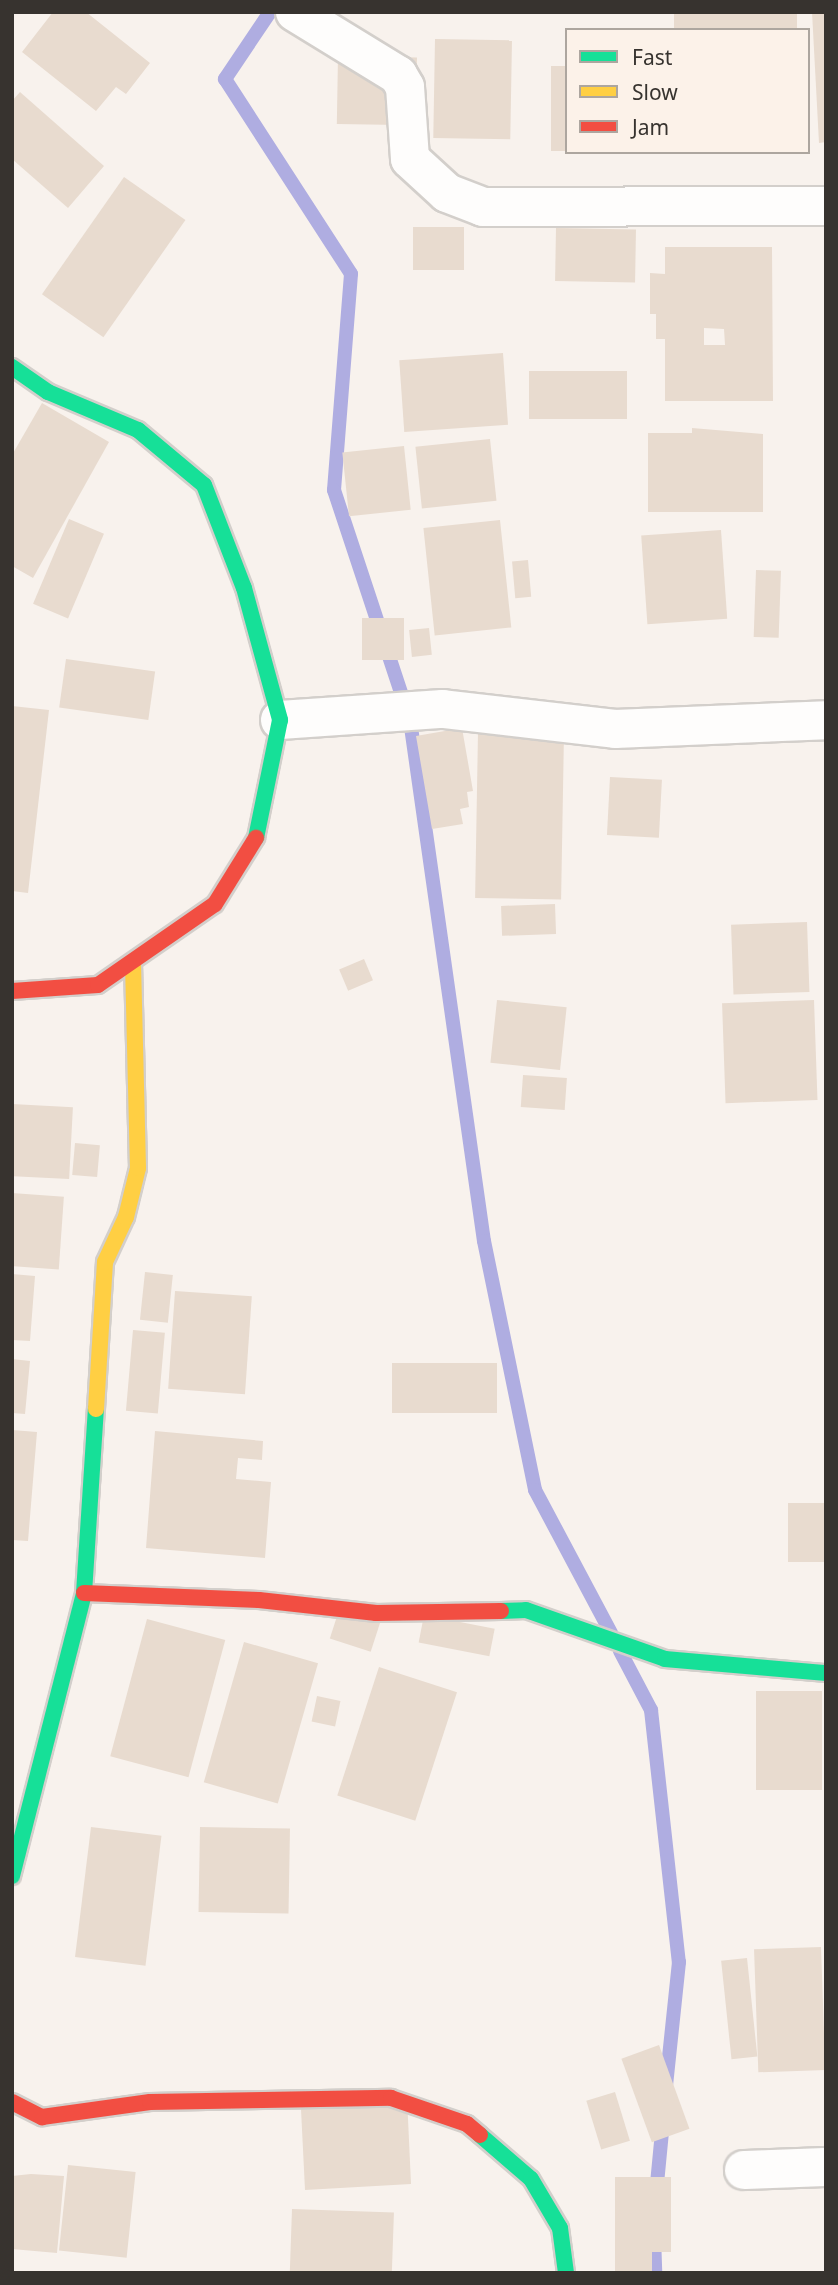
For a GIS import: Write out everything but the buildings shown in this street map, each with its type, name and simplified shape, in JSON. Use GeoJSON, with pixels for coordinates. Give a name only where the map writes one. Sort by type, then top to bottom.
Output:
{"type":"FeatureCollection","features":[{"type":"Feature","properties":{"kind":"street"},"geometry":{"type":"LineString","coordinates":[[295,12],[398,75],[405,87],[410,159],[447,193],[483,206],[826,206]]}},
{"type":"Feature","properties":{"kind":"street"},"geometry":{"type":"LineString","coordinates":[[12,367],[48,392],[138,430],[204,485],[244,588],[281,720],[262,828],[215,904],[133,966],[99,985],[12,991]]}},
{"type":"Feature","properties":{"kind":"street"},"geometry":{"type":"LineString","coordinates":[[281,720],[443,709],[615,729],[826,720]]}},
{"type":"Feature","properties":{"kind":"street"},"geometry":{"type":"LineString","coordinates":[[12,1876],[84,1593],[105,1262],[138,1168],[133,966]]}},
{"type":"Feature","properties":{"kind":"street"},"geometry":{"type":"LineString","coordinates":[[84,1593],[259,1600],[376,1613],[526,1610],[665,1658],[826,1673]]}},
{"type":"Feature","properties":{"kind":"street"},"geometry":{"type":"LineString","coordinates":[[12,2102],[42,2117],[150,2102],[391,2098],[467,2124],[531,2179],[560,2228],[566,2273]]}},
{"type":"Feature","properties":{"kind":"street"},"geometry":{"type":"LineString","coordinates":[[744,2170],[826,2167]]}},
{"type":"Feature","properties":{"kind":"waterway"},"geometry":{"type":"LineString","coordinates":[[270,12],[225,79],[351,274],[334,490],[410,720],[484,1241],[535,1490],[611,1633]]}},
{"type":"Feature","properties":{"kind":"waterway"},"geometry":{"type":"LineString","coordinates":[[620,1651],[651,1710],[679,1962],[666,2086]]}},
{"type":"Feature","properties":{"kind":"waterway"},"geometry":{"type":"LineString","coordinates":[[656,2194],[663,2121]]}},
{"type":"Feature","properties":{"kind":"waterway"},"geometry":{"type":"LineString","coordinates":[[654,2236],[655,2273]]}},
{"type":"Feature","properties":{"kind":"traffic: fast"},"geometry":{"type":"LineString","coordinates":[[12,367],[48,392],[138,430],[204,485],[244,588],[280,720],[256,838]]}},
{"type":"Feature","properties":{"kind":"traffic: fast"},"geometry":{"type":"LineString","coordinates":[[12,1876],[84,1593],[96,1409]]}},
{"type":"Feature","properties":{"kind":"traffic: fast"},"geometry":{"type":"LineString","coordinates":[[501,1611],[526,1610],[665,1659],[826,1673]]}},
{"type":"Feature","properties":{"kind":"traffic: fast"},"geometry":{"type":"LineString","coordinates":[[480,2135],[531,2179],[560,2228],[566,2273]]}},
{"type":"Feature","properties":{"kind":"traffic: slow"},"geometry":{"type":"LineString","coordinates":[[96,1409],[105,1262],[126,1217],[138,1168],[133,966]]}},
{"type":"Feature","properties":{"kind":"traffic: jam"},"geometry":{"type":"LineString","coordinates":[[12,991],[98,985],[215,904],[256,838]]}},
{"type":"Feature","properties":{"kind":"traffic: jam"},"geometry":{"type":"LineString","coordinates":[[84,1593],[259,1600],[376,1613],[501,1611]]}},
{"type":"Feature","properties":{"kind":"traffic: jam"},"geometry":{"type":"LineString","coordinates":[[12,2102],[42,2117],[150,2102],[391,2098],[467,2124],[480,2135]]}}]}
